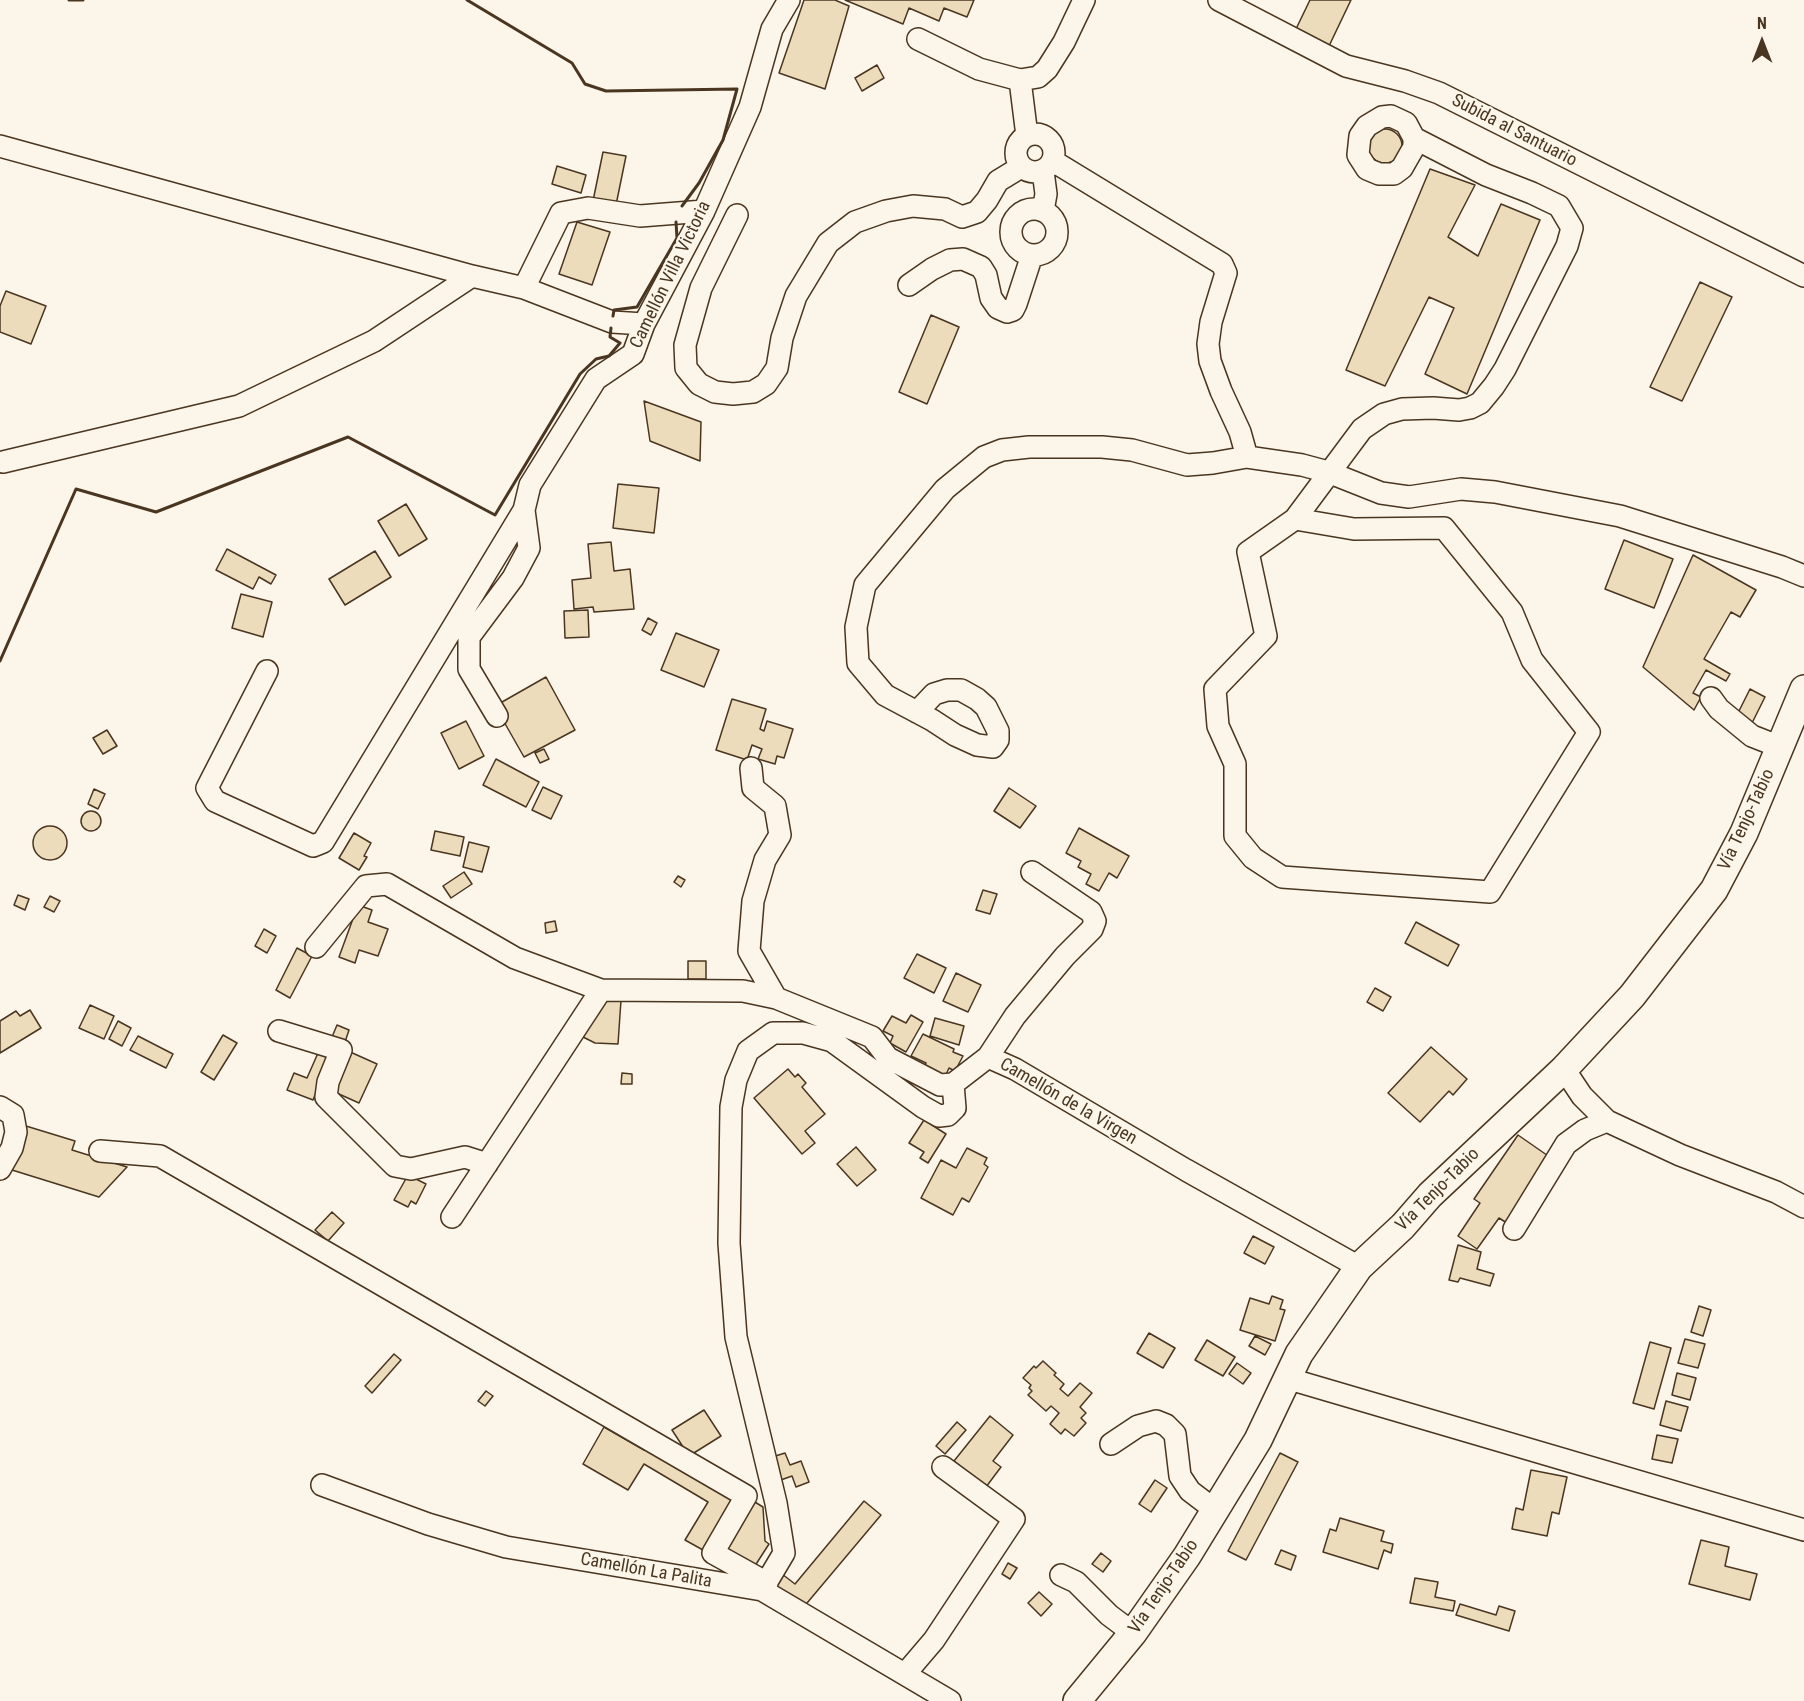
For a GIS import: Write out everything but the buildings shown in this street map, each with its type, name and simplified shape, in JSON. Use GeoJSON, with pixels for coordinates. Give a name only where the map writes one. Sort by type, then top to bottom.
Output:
{"type":"FeatureCollection","features":[{"type":"Feature","properties":{"kind":"main road","name":"Vía Tenjo-Tabio"},"geometry":{"type":"LineString","coordinates":[[1077,1701],[1161,1595],[1258,1440],[1299,1354],[1359,1267],[1403,1226],[1430,1194],[1564,1069],[1632,996],[1714,890],[1744,833],[1804,689]]}},
{"type":"Feature","properties":{"kind":"street","name":"Camellón Villa Victoria"},"geometry":{"type":"LineString","coordinates":[[497,716],[469,669],[469,637],[513,578],[529,548],[524,510],[530,485],[596,379],[633,354],[644,324],[704,211],[750,106],[772,29],[789,0]]}},
{"type":"Feature","properties":{"kind":"street"},"geometry":{"type":"LineString","coordinates":[[918,39],[980,69],[1020,80],[1038,77],[1047,69],[1064,42],[1084,0]]}},
{"type":"Feature","properties":{"kind":"street","name":"Subida al Santuario"},"geometry":{"type":"LineString","coordinates":[[1219,0],[1347,66],[1405,81],[1439,93],[1804,276]]}},
{"type":"Feature","properties":{"kind":"street"},"geometry":{"type":"LineString","coordinates":[[1020,80],[1027,136]]}},
{"type":"Feature","properties":{"kind":"street"},"geometry":{"type":"LineString","coordinates":[[1043,211],[1048,166],[1054,153],[1048,140],[1042,135],[1027,136],[1017,146],[1017,161],[1021,167],[1035,173],[1048,166]]}},
{"type":"Feature","properties":{"kind":"street"},"geometry":{"type":"LineString","coordinates":[[1295,519],[1354,529],[1444,528],[1512,612],[1532,660],[1589,732],[1491,892],[1282,877],[1253,858],[1235,836],[1235,764],[1218,726],[1215,689],[1266,636],[1248,552],[1295,519],[1362,429],[1384,414],[1402,409],[1459,410],[1480,403],[1505,369],[1567,246],[1572,228],[1559,207],[1532,193],[1486,176],[1414,138]]}},
{"type":"Feature","properties":{"kind":"street"},"geometry":{"type":"LineString","coordinates":[[0,146],[472,276],[524,288],[612,322],[644,324]]}},
{"type":"Feature","properties":{"kind":"street"},"geometry":{"type":"LineString","coordinates":[[1048,166],[1222,264],[1226,273],[1211,322],[1208,344],[1210,361],[1240,432],[1246,457]]}},
{"type":"Feature","properties":{"kind":"street"},"geometry":{"type":"LineString","coordinates":[[737,215],[701,288],[685,345],[686,368],[699,384],[715,392],[733,394],[753,392],[766,384],[777,368],[782,338],[796,296],[828,243],[855,222],[886,211],[914,206],[945,209],[962,217],[977,213],[998,181],[1021,167]]}},
{"type":"Feature","properties":{"kind":"street"},"geometry":{"type":"LineString","coordinates":[[524,288],[561,213],[588,208],[640,216],[704,211]]}},
{"type":"Feature","properties":{"kind":"street"},"geometry":{"type":"LineString","coordinates":[[1027,209],[1043,211],[1055,222],[1056,237],[1047,251],[1032,255],[1024,253],[1012,242],[1011,226],[1020,213],[1027,209]]}},
{"type":"Feature","properties":{"kind":"street"},"geometry":{"type":"LineString","coordinates":[[909,285],[950,260],[963,259],[981,267],[986,275],[991,298],[998,308],[1007,312],[1013,310],[1016,304],[1032,255]]}},
{"type":"Feature","properties":{"kind":"street"},"geometry":{"type":"LineString","coordinates":[[3,462],[239,406],[374,341],[472,276]]}},
{"type":"Feature","properties":{"kind":"street"},"geometry":{"type":"LineString","coordinates":[[917,712],[885,695],[858,663],[856,627],[865,585],[945,489],[984,457],[1002,450],[1080,446],[1132,450],[1187,465],[1246,457],[1302,465],[1328,472],[1381,493],[1409,497],[1461,489],[1495,492],[1620,516],[1804,576]]}},
{"type":"Feature","properties":{"kind":"street"},"geometry":{"type":"LineString","coordinates":[[267,671],[207,788],[215,801],[313,846],[323,842],[524,510]]}},
{"type":"Feature","properties":{"kind":"street"},"geometry":{"type":"LineString","coordinates":[[1711,698],[1719,709],[1752,736],[1780,747]]}},
{"type":"Feature","properties":{"kind":"street"},"geometry":{"type":"LineString","coordinates":[[751,768],[753,788],[776,806],[780,835],[765,860],[753,901],[749,951],[776,998]]}},
{"type":"Feature","properties":{"kind":"street"},"geometry":{"type":"LineString","coordinates":[[988,1057],[1015,1016],[1065,956],[1092,928],[1095,921],[1091,912],[1032,872]]}},
{"type":"Feature","properties":{"kind":"street"},"geometry":{"type":"LineString","coordinates":[[100,1151],[160,1156],[746,1496],[713,1553],[764,1587],[784,1554],[776,1503],[736,1337],[729,1243],[731,1107],[736,1080],[748,1051],[773,1033],[803,1033],[832,1041],[923,1107],[939,1116],[948,1114],[955,1108],[953,1084],[940,1085],[888,1058],[872,1037],[776,998],[743,992],[601,990],[515,958],[387,884],[366,886],[316,947]]}},
{"type":"Feature","properties":{"kind":"street"},"geometry":{"type":"LineString","coordinates":[[452,1217],[601,990]]}},
{"type":"Feature","properties":{"kind":"street"},"geometry":{"type":"LineString","coordinates":[[279,1031],[341,1050],[328,1082],[326,1097],[395,1166],[411,1169],[465,1157],[487,1164]]}},
{"type":"Feature","properties":{"kind":"street","name":"Camellón de la Virgen"},"geometry":{"type":"LineString","coordinates":[[953,1084],[988,1057],[1015,1069],[1186,1170],[1359,1267]]}},
{"type":"Feature","properties":{"kind":"street"},"geometry":{"type":"LineString","coordinates":[[1564,1069],[1582,1096],[1607,1121],[1680,1155],[1776,1192],[1804,1207]]}},
{"type":"Feature","properties":{"kind":"street"},"geometry":{"type":"LineString","coordinates":[[0,1107],[13,1115],[16,1132],[12,1148],[0,1169]]}},
{"type":"Feature","properties":{"kind":"street"},"geometry":{"type":"LineString","coordinates":[[1514,1229],[1566,1144],[1585,1130],[1607,1121]]}},
{"type":"Feature","properties":{"kind":"street"},"geometry":{"type":"LineString","coordinates":[[1286,1378],[1804,1530]]}},
{"type":"Feature","properties":{"kind":"street"},"geometry":{"type":"LineString","coordinates":[[1111,1444],[1138,1426],[1155,1421],[1166,1425],[1175,1434],[1180,1476],[1190,1491],[1215,1510]]}},
{"type":"Feature","properties":{"kind":"street"},"geometry":{"type":"LineString","coordinates":[[905,1674],[934,1640],[1014,1519],[943,1467]]}},
{"type":"Feature","properties":{"kind":"street","name":"Camellón La Palita"},"geometry":{"type":"LineString","coordinates":[[322,1485],[428,1524],[506,1548],[764,1587],[950,1701]]}},
{"type":"Feature","properties":{"kind":"street"},"geometry":{"type":"LineString","coordinates":[[1061,1575],[1076,1582],[1109,1615],[1133,1633]]}},
{"type":"Feature","properties":{"kind":"wall"},"geometry":{"type":"LineString","coordinates":[[69,0],[83,0]]}},
{"type":"Feature","properties":{"kind":"wall"},"geometry":{"type":"LineString","coordinates":[[467,0],[572,63],[585,84],[606,91],[737,89],[723,140],[699,183],[682,206]]}},
{"type":"Feature","properties":{"kind":"wall"},"geometry":{"type":"LineString","coordinates":[[613,316],[614,310],[637,307],[677,238],[676,222]]}},
{"type":"Feature","properties":{"kind":"wall"},"geometry":{"type":"LineString","coordinates":[[0,661],[76,489],[156,512],[348,437],[495,515],[580,374],[596,359],[609,356],[620,343],[610,337],[611,328]]}}]}
